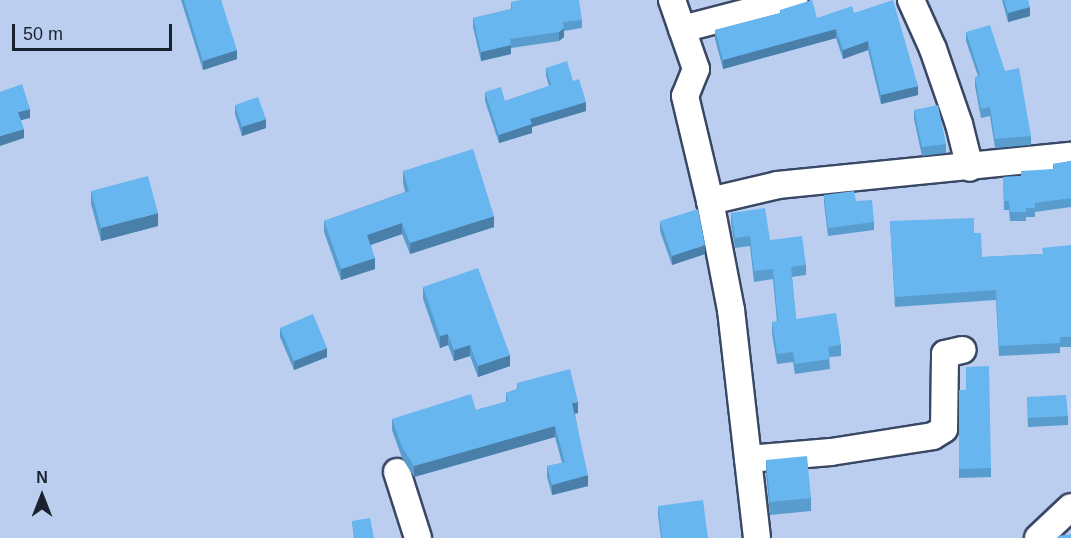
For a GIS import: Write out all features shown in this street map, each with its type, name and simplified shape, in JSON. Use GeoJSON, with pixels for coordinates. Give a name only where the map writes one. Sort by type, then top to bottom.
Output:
{"type":"FeatureCollection","features":[{"type":"Feature","properties":{"kind":"street"},"geometry":{"type":"LineString","coordinates":[[672,0],[696,69],[685,96],[710,201],[731,310],[757,538]]}},
{"type":"Feature","properties":{"kind":"street"},"geometry":{"type":"LineString","coordinates":[[682,29],[794,0]]}},
{"type":"Feature","properties":{"kind":"street"},"geometry":{"type":"LineString","coordinates":[[911,0],[937,59],[970,168]]}},
{"type":"Feature","properties":{"kind":"street"},"geometry":{"type":"LineString","coordinates":[[710,201],[778,185],[970,168],[1071,156]]}},
{"type":"Feature","properties":{"kind":"street"},"geometry":{"type":"LineString","coordinates":[[748,459],[831,452],[933,436],[944,429],[945,354],[963,350]]}},
{"type":"Feature","properties":{"kind":"street"},"geometry":{"type":"LineString","coordinates":[[397,472],[418,538]]}},
{"type":"Feature","properties":{"kind":"street"},"geometry":{"type":"LineString","coordinates":[[1038,538],[1071,507]]}},
{"type":"Feature","properties":{"kind":"building"},"geometry":{"type":"Polygon","coordinates":[[[184,0],[221,0],[237,50],[203,61],[184,0]]]}},
{"type":"Feature","properties":{"kind":"building"},"geometry":{"type":"Polygon","coordinates":[[[579,0],[582,20],[563,22],[564,28],[559,32],[510,39],[511,45],[481,52],[473,18],[512,9],[511,2],[579,0]]]}},
{"type":"Feature","properties":{"kind":"building"},"geometry":{"type":"Polygon","coordinates":[[[812,0],[817,18],[852,6],[854,13],[893,0],[918,86],[881,95],[868,41],[843,50],[836,29],[723,60],[715,30],[781,13],[780,10],[812,0]]]}},
{"type":"Feature","properties":{"kind":"building"},"geometry":{"type":"Polygon","coordinates":[[[1004,0],[1028,0],[1030,7],[1008,13],[1004,0]]]}},
{"type":"Feature","properties":{"kind":"building"},"geometry":{"type":"Polygon","coordinates":[[[990,25],[1005,71],[1019,68],[1031,136],[995,139],[990,107],[981,109],[975,77],[980,75],[966,32],[990,25]]]}},
{"type":"Feature","properties":{"kind":"building"},"geometry":{"type":"Polygon","coordinates":[[[567,61],[573,81],[579,79],[586,102],[530,119],[532,124],[499,135],[485,92],[501,87],[505,101],[551,85],[546,68],[567,61]]]}},
{"type":"Feature","properties":{"kind":"building"},"geometry":{"type":"Polygon","coordinates":[[[22,84],[30,109],[18,112],[24,129],[0,136],[0,92],[22,84]]]}},
{"type":"Feature","properties":{"kind":"building"},"geometry":{"type":"Polygon","coordinates":[[[258,97],[266,119],[242,127],[235,105],[258,97]]]}},
{"type":"Feature","properties":{"kind":"building"},"geometry":{"type":"Polygon","coordinates":[[[938,105],[946,144],[922,147],[914,110],[938,105]]]}},
{"type":"Feature","properties":{"kind":"building"},"geometry":{"type":"Polygon","coordinates":[[[473,149],[494,216],[410,243],[402,223],[367,235],[375,258],[341,269],[324,221],[409,191],[403,171],[473,149]]]}},
{"type":"Feature","properties":{"kind":"building"},"geometry":{"type":"Polygon","coordinates":[[[1071,161],[1071,198],[1035,203],[1035,208],[1026,208],[1026,212],[1010,212],[1009,201],[1004,201],[1003,177],[1021,176],[1021,171],[1054,169],[1053,164],[1071,161]]]}},
{"type":"Feature","properties":{"kind":"building"},"geometry":{"type":"Polygon","coordinates":[[[148,176],[158,213],[101,228],[91,191],[148,176]]]}},
{"type":"Feature","properties":{"kind":"building"},"geometry":{"type":"Polygon","coordinates":[[[854,191],[856,201],[872,200],[874,222],[828,228],[824,195],[854,191]]]}},
{"type":"Feature","properties":{"kind":"building"},"geometry":{"type":"Polygon","coordinates":[[[765,208],[770,240],[802,236],[806,265],[791,267],[796,319],[836,313],[841,345],[828,347],[830,359],[795,364],[793,352],[777,354],[772,322],[778,321],[773,269],[754,271],[750,236],[735,238],[731,213],[765,208]]]}},
{"type":"Feature","properties":{"kind":"building"},"geometry":{"type":"Polygon","coordinates":[[[698,209],[705,245],[672,256],[660,221],[698,209]]]}},
{"type":"Feature","properties":{"kind":"building"},"geometry":{"type":"Polygon","coordinates":[[[974,218],[974,233],[981,233],[982,257],[1043,254],[1042,248],[1071,245],[1071,337],[1060,337],[1060,343],[999,346],[996,290],[895,297],[890,221],[974,218]]]}},
{"type":"Feature","properties":{"kind":"building"},"geometry":{"type":"Polygon","coordinates":[[[478,268],[510,355],[478,366],[470,345],[454,350],[448,334],[440,336],[423,287],[478,268]]]}},
{"type":"Feature","properties":{"kind":"building"},"geometry":{"type":"Polygon","coordinates":[[[313,314],[327,348],[294,361],[280,328],[313,314]]]}},
{"type":"Feature","properties":{"kind":"building"},"geometry":{"type":"Polygon","coordinates":[[[989,366],[991,468],[959,469],[959,390],[966,390],[966,367],[989,366]]]}},
{"type":"Feature","properties":{"kind":"building"},"geometry":{"type":"Polygon","coordinates":[[[570,369],[578,402],[572,403],[588,475],[552,485],[547,466],[565,462],[555,426],[414,466],[402,447],[392,419],[471,394],[476,410],[508,401],[506,393],[518,389],[517,383],[570,369]]]}},
{"type":"Feature","properties":{"kind":"building"},"geometry":{"type":"Polygon","coordinates":[[[1066,395],[1068,416],[1028,418],[1027,397],[1066,395]]]}},
{"type":"Feature","properties":{"kind":"building"},"geometry":{"type":"Polygon","coordinates":[[[807,456],[811,498],[770,502],[766,460],[807,456]]]}},
{"type":"Feature","properties":{"kind":"building"},"geometry":{"type":"Polygon","coordinates":[[[703,500],[708,538],[662,538],[658,506],[703,500]]]}},
{"type":"Feature","properties":{"kind":"building"},"geometry":{"type":"Polygon","coordinates":[[[370,518],[374,538],[355,538],[352,521],[370,518]]]}},
{"type":"Feature","properties":{"kind":"building"},"geometry":{"type":"Polygon","coordinates":[[[1071,534],[1071,538],[1058,538],[1058,536],[1071,534]]]}}]}
